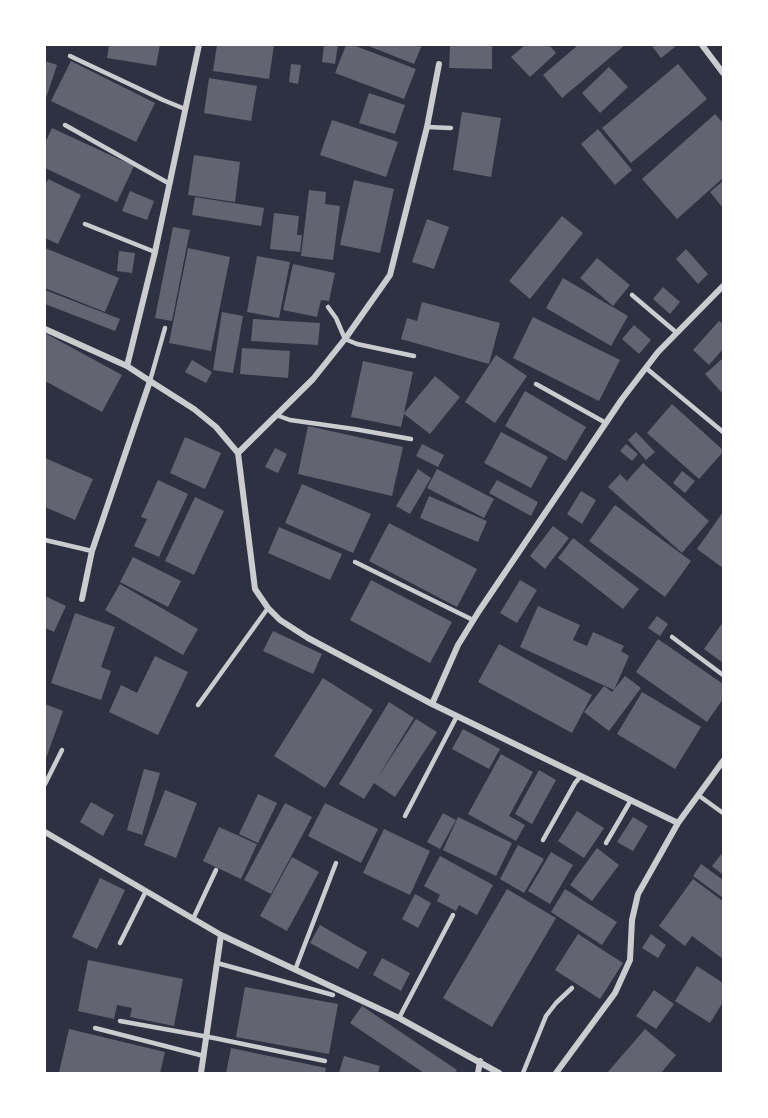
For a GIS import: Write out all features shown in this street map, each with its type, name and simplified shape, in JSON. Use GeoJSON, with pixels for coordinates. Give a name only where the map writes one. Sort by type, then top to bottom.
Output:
{"type":"FeatureCollection","features":[{"type":"Feature","properties":{"kind":"street"},"geometry":{"type":"LineString","coordinates":[[128,366],[199,45]]}},
{"type":"Feature","properties":{"kind":"street"},"geometry":{"type":"LineString","coordinates":[[702,45],[723,73]]}},
{"type":"Feature","properties":{"kind":"street"},"geometry":{"type":"LineString","coordinates":[[238,453],[313,379],[345,339],[390,274],[428,127],[439,64]]}},
{"type":"Feature","properties":{"kind":"street"},"geometry":{"type":"LineString","coordinates":[[432,704],[458,645],[473,620],[606,423],[658,352],[723,286]]}},
{"type":"Feature","properties":{"kind":"street"},"geometry":{"type":"LineString","coordinates":[[45,329],[128,366],[194,409],[216,427],[238,453],[255,589],[280,621],[432,704],[678,823]]}},
{"type":"Feature","properties":{"kind":"street"},"geometry":{"type":"LineString","coordinates":[[82,599],[92,551],[150,381]]}},
{"type":"Feature","properties":{"kind":"street"},"geometry":{"type":"LineString","coordinates":[[556,1073],[615,993],[630,960],[632,920],[638,894],[678,823],[723,761]]}},
{"type":"Feature","properties":{"kind":"street"},"geometry":{"type":"LineString","coordinates":[[45,832],[221,935],[399,1018],[499,1073]]}},
{"type":"Feature","properties":{"kind":"street"},"geometry":{"type":"LineString","coordinates":[[201,1073],[221,935]]}},
{"type":"Feature","properties":{"kind":"street"},"geometry":{"type":"LineString","coordinates":[[478,1073],[480,1062]]}},
{"type":"Feature","properties":{"kind":"lane"},"geometry":{"type":"LineString","coordinates":[[70,56],[185,109]]}},
{"type":"Feature","properties":{"kind":"lane"},"geometry":{"type":"LineString","coordinates":[[65,125],[170,184]]}},
{"type":"Feature","properties":{"kind":"lane"},"geometry":{"type":"LineString","coordinates":[[428,127],[451,128]]}},
{"type":"Feature","properties":{"kind":"lane"},"geometry":{"type":"LineString","coordinates":[[85,224],[155,252]]}},
{"type":"Feature","properties":{"kind":"lane"},"geometry":{"type":"LineString","coordinates":[[632,295],[677,333]]}},
{"type":"Feature","properties":{"kind":"lane"},"geometry":{"type":"LineString","coordinates":[[328,307],[336,318],[345,339],[357,344],[414,356]]}},
{"type":"Feature","properties":{"kind":"lane"},"geometry":{"type":"LineString","coordinates":[[150,381],[165,328]]}},
{"type":"Feature","properties":{"kind":"lane"},"geometry":{"type":"LineString","coordinates":[[646,368],[723,432]]}},
{"type":"Feature","properties":{"kind":"lane"},"geometry":{"type":"LineString","coordinates":[[536,384],[606,423]]}},
{"type":"Feature","properties":{"kind":"lane"},"geometry":{"type":"LineString","coordinates":[[276,415],[290,420],[411,439]]}},
{"type":"Feature","properties":{"kind":"lane"},"geometry":{"type":"LineString","coordinates":[[45,540],[92,551]]}},
{"type":"Feature","properties":{"kind":"lane"},"geometry":{"type":"LineString","coordinates":[[355,562],[473,620]]}},
{"type":"Feature","properties":{"kind":"lane"},"geometry":{"type":"LineString","coordinates":[[198,705],[268,608]]}},
{"type":"Feature","properties":{"kind":"lane"},"geometry":{"type":"LineString","coordinates":[[672,637],[723,675]]}},
{"type":"Feature","properties":{"kind":"lane"},"geometry":{"type":"LineString","coordinates":[[405,816],[457,716]]}},
{"type":"Feature","properties":{"kind":"lane"},"geometry":{"type":"LineString","coordinates":[[45,784],[62,750]]}},
{"type":"Feature","properties":{"kind":"lane"},"geometry":{"type":"LineString","coordinates":[[543,840],[581,776]]}},
{"type":"Feature","properties":{"kind":"lane"},"geometry":{"type":"LineString","coordinates":[[698,795],[723,813]]}},
{"type":"Feature","properties":{"kind":"lane"},"geometry":{"type":"LineString","coordinates":[[606,843],[631,800]]}},
{"type":"Feature","properties":{"kind":"lane"},"geometry":{"type":"LineString","coordinates":[[294,970],[336,863]]}},
{"type":"Feature","properties":{"kind":"lane"},"geometry":{"type":"LineString","coordinates":[[193,919],[216,870]]}},
{"type":"Feature","properties":{"kind":"lane"},"geometry":{"type":"LineString","coordinates":[[120,943],[146,891]]}},
{"type":"Feature","properties":{"kind":"lane"},"geometry":{"type":"LineString","coordinates":[[399,1018],[453,915]]}},
{"type":"Feature","properties":{"kind":"lane"},"geometry":{"type":"LineString","coordinates":[[217,963],[333,995]]}},
{"type":"Feature","properties":{"kind":"lane"},"geometry":{"type":"LineString","coordinates":[[523,1073],[546,1016],[572,988]]}},
{"type":"Feature","properties":{"kind":"lane"},"geometry":{"type":"LineString","coordinates":[[120,1021],[325,1062]]}},
{"type":"Feature","properties":{"kind":"lane"},"geometry":{"type":"LineString","coordinates":[[94,1028],[204,1056]]}},
{"type":"Feature","properties":{"kind":"building"},"geometry":{"type":"Polygon","coordinates":[[[109,45],[160,45],[156,66],[107,58],[109,45]]]}},
{"type":"Feature","properties":{"kind":"building"},"geometry":{"type":"Polygon","coordinates":[[[217,45],[274,45],[269,79],[213,71],[217,45]]]}},
{"type":"Feature","properties":{"kind":"building"},"geometry":{"type":"Polygon","coordinates":[[[324,45],[338,45],[335,64],[322,62],[324,45]]]}},
{"type":"Feature","properties":{"kind":"building"},"geometry":{"type":"Polygon","coordinates":[[[346,45],[353,45],[416,69],[404,99],[335,73],[346,45]]]}},
{"type":"Feature","properties":{"kind":"building"},"geometry":{"type":"Polygon","coordinates":[[[366,45],[422,45],[414,64],[366,45]]]}},
{"type":"Feature","properties":{"kind":"building"},"geometry":{"type":"Polygon","coordinates":[[[450,45],[492,45],[492,69],[449,68],[450,45]]]}},
{"type":"Feature","properties":{"kind":"building"},"geometry":{"type":"Polygon","coordinates":[[[525,45],[549,45],[556,53],[530,77],[511,57],[525,45]]]}},
{"type":"Feature","properties":{"kind":"building"},"geometry":{"type":"Polygon","coordinates":[[[578,45],[625,45],[562,98],[543,75],[578,45]]]}},
{"type":"Feature","properties":{"kind":"building"},"geometry":{"type":"Polygon","coordinates":[[[653,45],[674,45],[675,47],[661,58],[653,45]]]}},
{"type":"Feature","properties":{"kind":"building"},"geometry":{"type":"Polygon","coordinates":[[[45,61],[57,65],[45,101],[45,61]]]}},
{"type":"Feature","properties":{"kind":"building"},"geometry":{"type":"Polygon","coordinates":[[[71,61],[155,103],[136,142],[51,101],[71,61]]]}},
{"type":"Feature","properties":{"kind":"building"},"geometry":{"type":"Polygon","coordinates":[[[291,64],[301,65],[298,84],[289,82],[291,64]]]}},
{"type":"Feature","properties":{"kind":"building"},"geometry":{"type":"Polygon","coordinates":[[[678,64],[707,99],[631,163],[602,128],[678,64]]]}},
{"type":"Feature","properties":{"kind":"building"},"geometry":{"type":"Polygon","coordinates":[[[609,67],[628,87],[600,113],[582,93],[609,67]]]}},
{"type":"Feature","properties":{"kind":"building"},"geometry":{"type":"Polygon","coordinates":[[[209,78],[257,86],[251,121],[204,113],[209,78]]]}},
{"type":"Feature","properties":{"kind":"building"},"geometry":{"type":"Polygon","coordinates":[[[369,93],[405,105],[395,134],[359,123],[369,93]]]}},
{"type":"Feature","properties":{"kind":"building"},"geometry":{"type":"Polygon","coordinates":[[[462,112],[501,118],[491,177],[453,170],[462,112]]]}},
{"type":"Feature","properties":{"kind":"building"},"geometry":{"type":"Polygon","coordinates":[[[715,114],[723,123],[723,178],[677,219],[642,179],[715,114]]]}},
{"type":"Feature","properties":{"kind":"building"},"geometry":{"type":"Polygon","coordinates":[[[332,120],[398,142],[386,177],[320,155],[332,120]]]}},
{"type":"Feature","properties":{"kind":"building"},"geometry":{"type":"Polygon","coordinates":[[[52,128],[134,166],[117,202],[45,168],[45,143],[52,128]]]}},
{"type":"Feature","properties":{"kind":"building"},"geometry":{"type":"Polygon","coordinates":[[[598,129],[632,170],[615,185],[581,144],[598,129]]]}},
{"type":"Feature","properties":{"kind":"building"},"geometry":{"type":"Polygon","coordinates":[[[194,155],[240,162],[235,202],[188,195],[194,155]]]}},
{"type":"Feature","properties":{"kind":"building"},"geometry":{"type":"Polygon","coordinates":[[[48,179],[81,195],[58,244],[45,238],[45,186],[48,179]]]}},
{"type":"Feature","properties":{"kind":"building"},"geometry":{"type":"Polygon","coordinates":[[[354,180],[394,189],[380,253],[340,245],[354,180]]]}},
{"type":"Feature","properties":{"kind":"building"},"geometry":{"type":"Polygon","coordinates":[[[723,181],[723,208],[710,192],[723,181]]]}},
{"type":"Feature","properties":{"kind":"building"},"geometry":{"type":"Polygon","coordinates":[[[309,190],[326,192],[325,204],[340,206],[333,260],[301,256],[309,190]]]}},
{"type":"Feature","properties":{"kind":"building"},"geometry":{"type":"Polygon","coordinates":[[[130,191],[154,201],[147,220],[122,211],[130,191]]]}},
{"type":"Feature","properties":{"kind":"building"},"geometry":{"type":"Polygon","coordinates":[[[195,197],[264,208],[261,226],[192,215],[195,197]]]}},
{"type":"Feature","properties":{"kind":"building"},"geometry":{"type":"Polygon","coordinates":[[[274,213],[299,216],[297,235],[302,235],[300,252],[270,249],[274,213]]]}},
{"type":"Feature","properties":{"kind":"building"},"geometry":{"type":"Polygon","coordinates":[[[562,216],[583,233],[530,299],[509,281],[562,216]]]}},
{"type":"Feature","properties":{"kind":"building"},"geometry":{"type":"Polygon","coordinates":[[[427,219],[449,227],[434,269],[412,262],[427,219]]]}},
{"type":"Feature","properties":{"kind":"building"},"geometry":{"type":"Polygon","coordinates":[[[173,227],[190,230],[172,321],[155,318],[173,227]]]}},
{"type":"Feature","properties":{"kind":"building"},"geometry":{"type":"Polygon","coordinates":[[[45,248],[119,278],[105,312],[45,288],[45,248]]]}},
{"type":"Feature","properties":{"kind":"building"},"geometry":{"type":"Polygon","coordinates":[[[188,248],[230,257],[211,351],[169,343],[188,248]]]}},
{"type":"Feature","properties":{"kind":"building"},"geometry":{"type":"Polygon","coordinates":[[[686,249],[708,274],[698,284],[676,259],[686,249]]]}},
{"type":"Feature","properties":{"kind":"building"},"geometry":{"type":"Polygon","coordinates":[[[119,251],[135,253],[132,273],[117,271],[119,251]]]}},
{"type":"Feature","properties":{"kind":"building"},"geometry":{"type":"Polygon","coordinates":[[[257,256],[290,262],[279,318],[247,312],[257,256]]]}},
{"type":"Feature","properties":{"kind":"building"},"geometry":{"type":"Polygon","coordinates":[[[597,258],[630,285],[613,306],[580,278],[597,258]]]}},
{"type":"Feature","properties":{"kind":"building"},"geometry":{"type":"Polygon","coordinates":[[[293,264],[335,273],[329,301],[321,300],[317,317],[283,310],[293,264]]]}},
{"type":"Feature","properties":{"kind":"building"},"geometry":{"type":"Polygon","coordinates":[[[563,278],[628,316],[611,346],[546,308],[563,278]]]}},
{"type":"Feature","properties":{"kind":"building"},"geometry":{"type":"Polygon","coordinates":[[[663,287],[680,302],[670,314],[653,299],[663,287]]]}},
{"type":"Feature","properties":{"kind":"building"},"geometry":{"type":"Polygon","coordinates":[[[45,290],[120,319],[115,331],[45,304],[45,290]]]}},
{"type":"Feature","properties":{"kind":"building"},"geometry":{"type":"Polygon","coordinates":[[[422,302],[500,323],[489,364],[401,339],[407,318],[417,321],[422,302]]]}},
{"type":"Feature","properties":{"kind":"building"},"geometry":{"type":"Polygon","coordinates":[[[222,312],[243,316],[233,373],[213,370],[222,312]]]}},
{"type":"Feature","properties":{"kind":"building"},"geometry":{"type":"Polygon","coordinates":[[[533,317],[620,360],[599,401],[513,358],[533,317]]]}},
{"type":"Feature","properties":{"kind":"building"},"geometry":{"type":"Polygon","coordinates":[[[253,319],[320,323],[318,345],[251,341],[253,319]]]}},
{"type":"Feature","properties":{"kind":"building"},"geometry":{"type":"Polygon","coordinates":[[[719,321],[723,324],[723,349],[709,365],[693,350],[719,321]]]}},
{"type":"Feature","properties":{"kind":"building"},"geometry":{"type":"Polygon","coordinates":[[[634,325],[651,340],[639,354],[622,339],[634,325]]]}},
{"type":"Feature","properties":{"kind":"building"},"geometry":{"type":"Polygon","coordinates":[[[45,333],[122,375],[102,412],[45,381],[45,333]]]}},
{"type":"Feature","properties":{"kind":"building"},"geometry":{"type":"Polygon","coordinates":[[[242,348],[290,351],[288,378],[240,374],[242,348]]]}},
{"type":"Feature","properties":{"kind":"building"},"geometry":{"type":"Polygon","coordinates":[[[496,355],[527,376],[495,423],[465,402],[496,355]]]}},
{"type":"Feature","properties":{"kind":"building"},"geometry":{"type":"Polygon","coordinates":[[[723,358],[723,394],[705,374],[723,358]]]}},
{"type":"Feature","properties":{"kind":"building"},"geometry":{"type":"Polygon","coordinates":[[[192,360],[212,372],[206,383],[185,372],[192,360]]]}},
{"type":"Feature","properties":{"kind":"building"},"geometry":{"type":"Polygon","coordinates":[[[363,361],[413,372],[404,413],[435,376],[460,397],[430,434],[404,414],[401,427],[351,417],[363,361]]]}},
{"type":"Feature","properties":{"kind":"building"},"geometry":{"type":"Polygon","coordinates":[[[525,391],[586,427],[566,461],[505,426],[525,391]]]}},
{"type":"Feature","properties":{"kind":"building"},"geometry":{"type":"Polygon","coordinates":[[[672,404],[723,450],[699,479],[647,433],[672,404]]]}},
{"type":"Feature","properties":{"kind":"building"},"geometry":{"type":"Polygon","coordinates":[[[308,426],[403,447],[392,496],[298,474],[308,426]]]}},
{"type":"Feature","properties":{"kind":"building"},"geometry":{"type":"Polygon","coordinates":[[[501,432],[548,457],[531,488],[484,463],[501,432]]]}},
{"type":"Feature","properties":{"kind":"building"},"geometry":{"type":"Polygon","coordinates":[[[636,432],[655,452],[646,460],[628,440],[636,432]]]}},
{"type":"Feature","properties":{"kind":"building"},"geometry":{"type":"Polygon","coordinates":[[[185,437],[221,453],[205,489],[170,473],[185,437]]]}},
{"type":"Feature","properties":{"kind":"building"},"geometry":{"type":"Polygon","coordinates":[[[422,444],[444,455],[438,467],[416,456],[422,444]]]}},
{"type":"Feature","properties":{"kind":"building"},"geometry":{"type":"Polygon","coordinates":[[[626,444],[638,454],[632,461],[620,451],[626,444]]]}},
{"type":"Feature","properties":{"kind":"building"},"geometry":{"type":"Polygon","coordinates":[[[275,448],[287,454],[278,473],[265,467],[275,448]]]}},
{"type":"Feature","properties":{"kind":"building"},"geometry":{"type":"Polygon","coordinates":[[[45,458],[93,479],[75,520],[45,507],[45,458]]]}},
{"type":"Feature","properties":{"kind":"building"},"geometry":{"type":"Polygon","coordinates":[[[643,463],[709,521],[682,553],[608,487],[620,474],[627,481],[643,463]]]}},
{"type":"Feature","properties":{"kind":"building"},"geometry":{"type":"Polygon","coordinates":[[[418,469],[431,478],[410,514],[396,506],[418,469]]]}},
{"type":"Feature","properties":{"kind":"building"},"geometry":{"type":"Polygon","coordinates":[[[437,469],[494,499],[484,518],[427,488],[437,469]]]}},
{"type":"Feature","properties":{"kind":"building"},"geometry":{"type":"Polygon","coordinates":[[[682,471],[695,481],[685,493],[673,483],[682,471]]]}},
{"type":"Feature","properties":{"kind":"building"},"geometry":{"type":"Polygon","coordinates":[[[158,480],[188,494],[159,557],[134,546],[147,519],[141,517],[158,480]]]}},
{"type":"Feature","properties":{"kind":"building"},"geometry":{"type":"Polygon","coordinates":[[[497,480],[538,502],[531,516],[489,493],[497,480]]]}},
{"type":"Feature","properties":{"kind":"building"},"geometry":{"type":"Polygon","coordinates":[[[302,484],[371,514],[353,553],[285,523],[302,484]]]}},
{"type":"Feature","properties":{"kind":"building"},"geometry":{"type":"Polygon","coordinates":[[[581,491],[596,500],[582,524],[567,514],[581,491]]]}},
{"type":"Feature","properties":{"kind":"building"},"geometry":{"type":"Polygon","coordinates":[[[429,496],[487,521],[478,542],[420,518],[429,496]]]}},
{"type":"Feature","properties":{"kind":"building"},"geometry":{"type":"Polygon","coordinates":[[[195,497],[224,511],[194,575],[165,561],[195,497]]]}},
{"type":"Feature","properties":{"kind":"building"},"geometry":{"type":"Polygon","coordinates":[[[615,505],[691,561],[665,597],[589,541],[615,505]]]}},
{"type":"Feature","properties":{"kind":"building"},"geometry":{"type":"Polygon","coordinates":[[[723,512],[723,568],[697,549],[723,512]]]}},
{"type":"Feature","properties":{"kind":"building"},"geometry":{"type":"Polygon","coordinates":[[[389,523],[477,569],[457,607],[369,561],[389,523]]]}},
{"type":"Feature","properties":{"kind":"building"},"geometry":{"type":"Polygon","coordinates":[[[553,526],[569,538],[545,569],[530,556],[553,526]]]}},
{"type":"Feature","properties":{"kind":"building"},"geometry":{"type":"Polygon","coordinates":[[[279,527],[342,554],[330,580],[268,553],[279,527]]]}},
{"type":"Feature","properties":{"kind":"building"},"geometry":{"type":"Polygon","coordinates":[[[573,538],[639,589],[623,609],[558,558],[573,538]]]}},
{"type":"Feature","properties":{"kind":"building"},"geometry":{"type":"Polygon","coordinates":[[[133,557],[181,581],[168,607],[120,582],[133,557]]]}},
{"type":"Feature","properties":{"kind":"building"},"geometry":{"type":"Polygon","coordinates":[[[371,580],[452,622],[430,663],[350,620],[371,580]]]}},
{"type":"Feature","properties":{"kind":"building"},"geometry":{"type":"Polygon","coordinates":[[[520,580],[537,590],[517,623],[500,613],[520,580]]]}},
{"type":"Feature","properties":{"kind":"building"},"geometry":{"type":"Polygon","coordinates":[[[120,584],[198,629],[183,655],[105,610],[120,584]]]}},
{"type":"Feature","properties":{"kind":"building"},"geometry":{"type":"Polygon","coordinates":[[[45,596],[66,606],[54,632],[45,628],[45,596]]]}},
{"type":"Feature","properties":{"kind":"building"},"geometry":{"type":"Polygon","coordinates":[[[538,606],[580,625],[573,640],[587,646],[593,632],[624,646],[621,651],[629,656],[614,690],[520,647],[538,606]]]}},
{"type":"Feature","properties":{"kind":"building"},"geometry":{"type":"Polygon","coordinates":[[[75,613],[115,627],[101,667],[111,671],[101,700],[51,683],[75,613]]]}},
{"type":"Feature","properties":{"kind":"building"},"geometry":{"type":"Polygon","coordinates":[[[657,616],[668,624],[660,636],[648,628],[657,616]]]}},
{"type":"Feature","properties":{"kind":"building"},"geometry":{"type":"Polygon","coordinates":[[[723,622],[723,663],[704,649],[723,622]]]}},
{"type":"Feature","properties":{"kind":"building"},"geometry":{"type":"Polygon","coordinates":[[[273,631],[322,654],[313,674],[263,651],[273,631]]]}},
{"type":"Feature","properties":{"kind":"building"},"geometry":{"type":"Polygon","coordinates":[[[658,639],[723,684],[723,699],[707,722],[636,672],[658,639]]]}},
{"type":"Feature","properties":{"kind":"building"},"geometry":{"type":"Polygon","coordinates":[[[499,644],[592,695],[572,733],[478,682],[499,644]]]}},
{"type":"Feature","properties":{"kind":"building"},"geometry":{"type":"Polygon","coordinates":[[[155,656],[188,672],[158,735],[109,712],[121,685],[137,693],[155,656]]]}},
{"type":"Feature","properties":{"kind":"building"},"geometry":{"type":"Polygon","coordinates":[[[625,676],[641,688],[609,731],[584,712],[604,686],[612,692],[625,676]]]}},
{"type":"Feature","properties":{"kind":"building"},"geometry":{"type":"Polygon","coordinates":[[[323,678],[373,710],[325,788],[274,756],[323,678]]]}},
{"type":"Feature","properties":{"kind":"building"},"geometry":{"type":"Polygon","coordinates":[[[642,692],[701,727],[675,769],[617,734],[642,692]]]}},
{"type":"Feature","properties":{"kind":"building"},"geometry":{"type":"Polygon","coordinates":[[[389,702],[414,718],[376,780],[416,719],[437,732],[395,797],[374,783],[364,799],[339,784],[389,702]]]}},
{"type":"Feature","properties":{"kind":"building"},"geometry":{"type":"Polygon","coordinates":[[[45,704],[63,711],[45,761],[45,704]]]}},
{"type":"Feature","properties":{"kind":"building"},"geometry":{"type":"Polygon","coordinates":[[[463,729],[500,749],[489,769],[452,749],[463,729]]]}},
{"type":"Feature","properties":{"kind":"building"},"geometry":{"type":"Polygon","coordinates":[[[501,754],[533,772],[509,816],[525,825],[516,841],[468,814],[501,754]]]}},
{"type":"Feature","properties":{"kind":"building"},"geometry":{"type":"Polygon","coordinates":[[[144,769],[160,773],[142,835],[127,830],[144,769]]]}},
{"type":"Feature","properties":{"kind":"building"},"geometry":{"type":"Polygon","coordinates":[[[539,770],[556,780],[532,824],[515,814],[539,770]]]}},
{"type":"Feature","properties":{"kind":"building"},"geometry":{"type":"Polygon","coordinates":[[[165,790],[197,803],[176,858],[144,845],[165,790]]]}},
{"type":"Feature","properties":{"kind":"building"},"geometry":{"type":"Polygon","coordinates":[[[258,794],[277,803],[258,843],[239,834],[258,794]]]}},
{"type":"Feature","properties":{"kind":"building"},"geometry":{"type":"Polygon","coordinates":[[[91,802],[114,815],[103,836],[80,822],[91,802]]]}},
{"type":"Feature","properties":{"kind":"building"},"geometry":{"type":"Polygon","coordinates":[[[285,803],[312,817],[271,894],[244,880],[285,803]]]}},
{"type":"Feature","properties":{"kind":"building"},"geometry":{"type":"Polygon","coordinates":[[[325,803],[378,829],[361,863],[308,836],[325,803]]]}},
{"type":"Feature","properties":{"kind":"building"},"geometry":{"type":"Polygon","coordinates":[[[577,811],[604,828],[584,858],[558,841],[577,811]]]}},
{"type":"Feature","properties":{"kind":"building"},"geometry":{"type":"Polygon","coordinates":[[[443,813],[456,820],[440,849],[427,842],[443,813]]]}},
{"type":"Feature","properties":{"kind":"building"},"geometry":{"type":"Polygon","coordinates":[[[458,817],[512,843],[496,876],[443,850],[458,817]]]}},
{"type":"Feature","properties":{"kind":"building"},"geometry":{"type":"Polygon","coordinates":[[[633,817],[648,826],[633,851],[617,842],[633,817]]]}},
{"type":"Feature","properties":{"kind":"building"},"geometry":{"type":"Polygon","coordinates":[[[219,827],[257,844],[241,879],[203,861],[219,827]]]}},
{"type":"Feature","properties":{"kind":"building"},"geometry":{"type":"Polygon","coordinates":[[[384,829],[430,851],[410,895],[363,873],[384,829]]]}},
{"type":"Feature","properties":{"kind":"building"},"geometry":{"type":"Polygon","coordinates":[[[518,845],[544,859],[524,893],[500,879],[518,845]]]}},
{"type":"Feature","properties":{"kind":"building"},"geometry":{"type":"Polygon","coordinates":[[[597,848],[619,865],[592,901],[570,885],[597,848]]]}},
{"type":"Feature","properties":{"kind":"building"},"geometry":{"type":"Polygon","coordinates":[[[551,852],[573,865],[550,904],[528,891],[551,852]]]}},
{"type":"Feature","properties":{"kind":"building"},"geometry":{"type":"Polygon","coordinates":[[[723,852],[723,875],[712,866],[723,852]]]}},
{"type":"Feature","properties":{"kind":"building"},"geometry":{"type":"Polygon","coordinates":[[[440,856],[493,885],[477,915],[459,905],[456,911],[437,901],[440,895],[424,886],[440,856]]]}},
{"type":"Feature","properties":{"kind":"building"},"geometry":{"type":"Polygon","coordinates":[[[292,857],[319,872],[287,931],[260,916],[292,857]]]}},
{"type":"Feature","properties":{"kind":"building"},"geometry":{"type":"Polygon","coordinates":[[[701,864],[723,880],[723,898],[693,876],[701,864]]]}},
{"type":"Feature","properties":{"kind":"building"},"geometry":{"type":"Polygon","coordinates":[[[100,878],[125,890],[97,949],[72,937],[100,878]]]}},
{"type":"Feature","properties":{"kind":"building"},"geometry":{"type":"Polygon","coordinates":[[[693,879],[723,901],[723,959],[692,936],[685,946],[659,926],[693,879]]]}},
{"type":"Feature","properties":{"kind":"building"},"geometry":{"type":"Polygon","coordinates":[[[507,889],[556,918],[492,1027],[443,998],[507,889]]]}},
{"type":"Feature","properties":{"kind":"building"},"geometry":{"type":"Polygon","coordinates":[[[565,889],[617,922],[602,945],[551,912],[565,889]]]}},
{"type":"Feature","properties":{"kind":"building"},"geometry":{"type":"Polygon","coordinates":[[[415,894],[431,903],[418,928],[402,919],[415,894]]]}},
{"type":"Feature","properties":{"kind":"building"},"geometry":{"type":"Polygon","coordinates":[[[320,925],[367,952],[358,969],[310,943],[320,925]]]}},
{"type":"Feature","properties":{"kind":"building"},"geometry":{"type":"Polygon","coordinates":[[[578,934],[623,963],[600,999],[555,970],[578,934]]]}},
{"type":"Feature","properties":{"kind":"building"},"geometry":{"type":"Polygon","coordinates":[[[651,934],[666,945],[658,958],[642,948],[651,934]]]}},
{"type":"Feature","properties":{"kind":"building"},"geometry":{"type":"Polygon","coordinates":[[[382,958],[410,973],[401,991],[373,975],[382,958]]]}},
{"type":"Feature","properties":{"kind":"building"},"geometry":{"type":"Polygon","coordinates":[[[88,960],[183,979],[174,1026],[130,1017],[132,1008],[117,1005],[114,1019],[78,1011],[88,960]]]}},
{"type":"Feature","properties":{"kind":"building"},"geometry":{"type":"Polygon","coordinates":[[[697,966],[723,983],[723,1002],[710,1023],[675,1001],[697,966]]]}},
{"type":"Feature","properties":{"kind":"building"},"geometry":{"type":"Polygon","coordinates":[[[245,987],[338,1004],[329,1054],[236,1037],[245,987]]]}},
{"type":"Feature","properties":{"kind":"building"},"geometry":{"type":"Polygon","coordinates":[[[654,990],[674,1004],[656,1029],[636,1016],[654,990]]]}},
{"type":"Feature","properties":{"kind":"building"},"geometry":{"type":"Polygon","coordinates":[[[362,1006],[457,1070],[455,1073],[424,1073],[350,1023],[362,1006]]]}},
{"type":"Feature","properties":{"kind":"building"},"geometry":{"type":"Polygon","coordinates":[[[69,1029],[165,1052],[160,1073],[59,1072],[69,1029]]]}},
{"type":"Feature","properties":{"kind":"building"},"geometry":{"type":"Polygon","coordinates":[[[645,1029],[676,1055],[661,1073],[607,1073],[645,1029]]]}},
{"type":"Feature","properties":{"kind":"building"},"geometry":{"type":"Polygon","coordinates":[[[231,1048],[326,1068],[325,1073],[226,1073],[231,1048]]]}},
{"type":"Feature","properties":{"kind":"building"},"geometry":{"type":"Polygon","coordinates":[[[344,1056],[380,1066],[378,1073],[339,1073],[344,1056]]]}}]}
